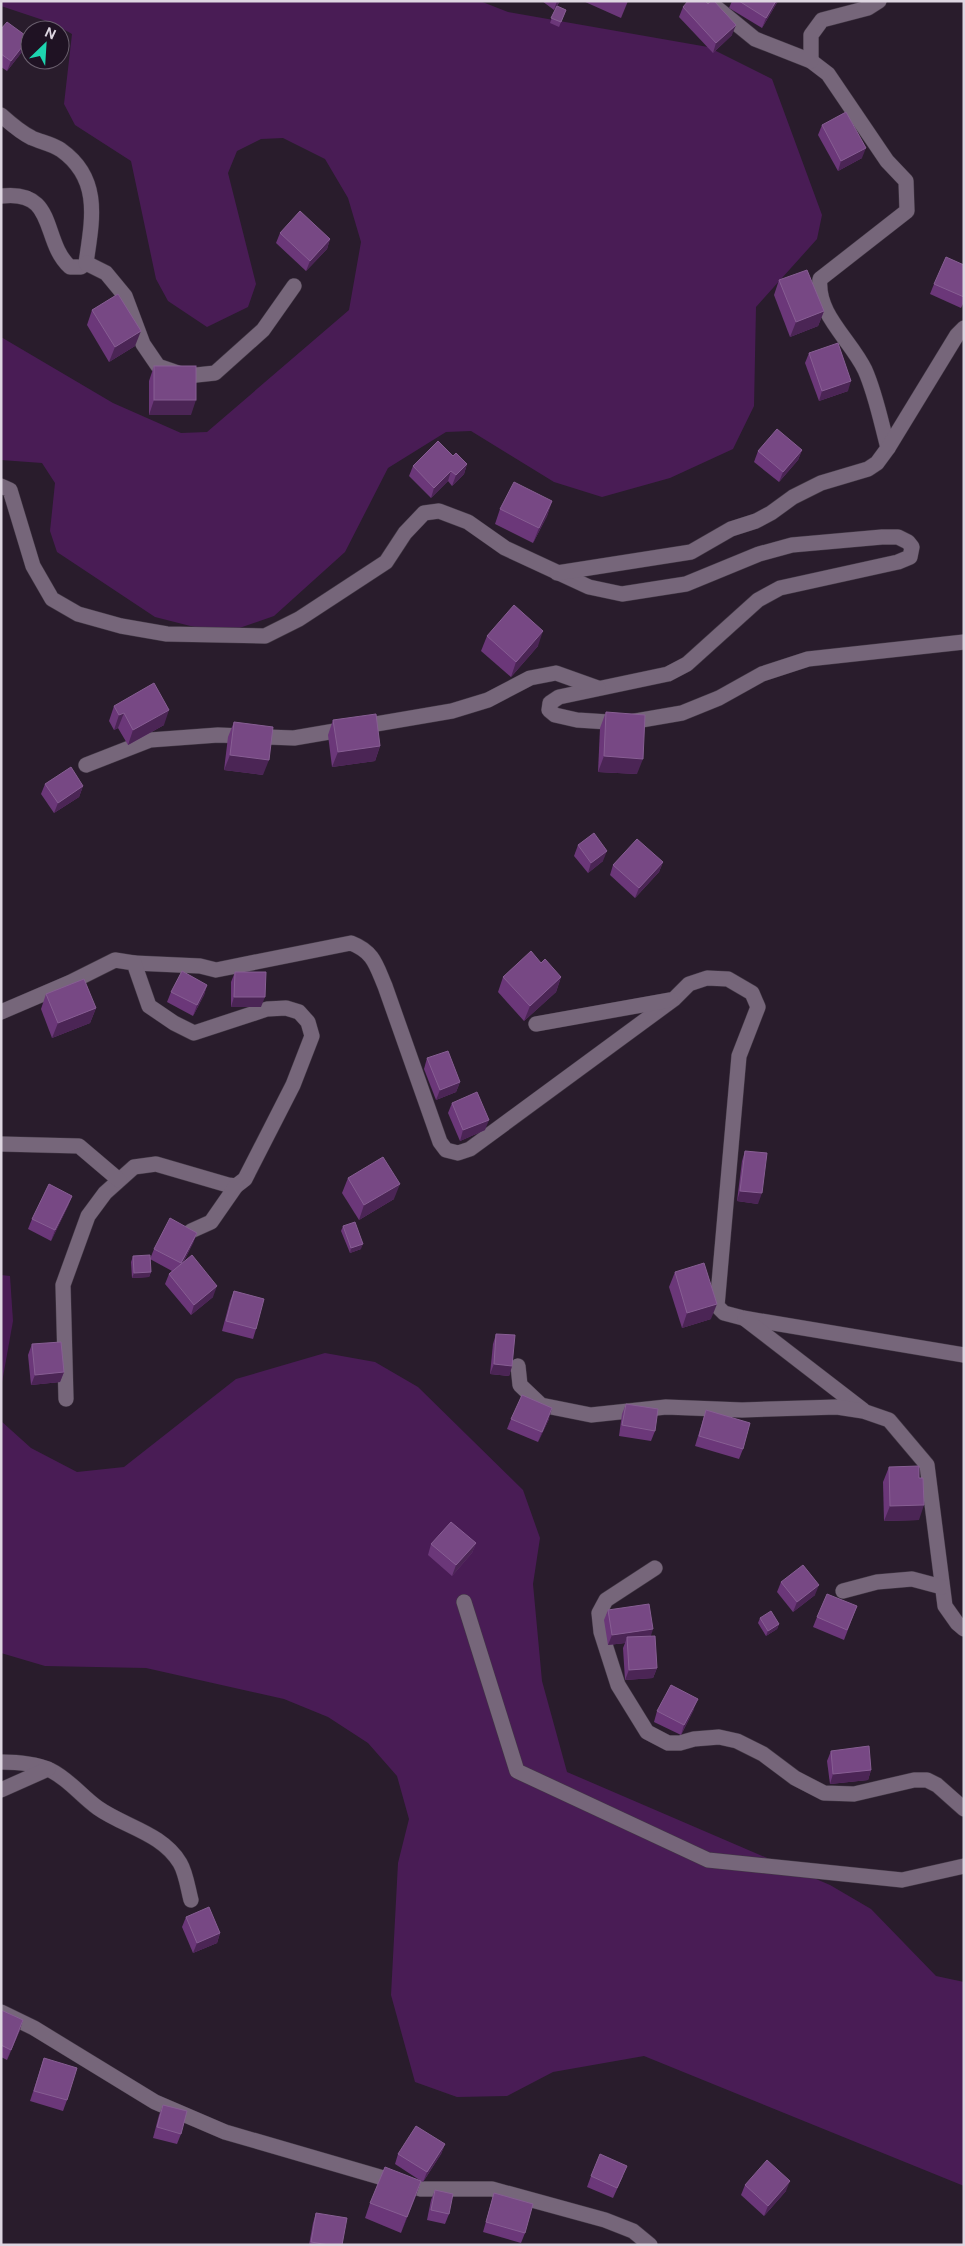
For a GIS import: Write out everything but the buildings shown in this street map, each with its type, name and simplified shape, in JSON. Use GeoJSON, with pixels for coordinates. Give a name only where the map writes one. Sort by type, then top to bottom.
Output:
{"type":"FeatureCollection","features":[{"type":"Feature","properties":{"kind":"street"},"geometry":{"type":"LineString","coordinates":[[704,1],[712,4],[755,38],[811,61],[828,74],[887,161],[906,182],[907,211],[820,279],[818,292],[825,310],[864,368],[871,386],[888,448]]}},
{"type":"Feature","properties":{"kind":"street"},"geometry":{"type":"LineString","coordinates":[[811,61],[812,35],[822,20],[868,8],[879,1]]}},
{"type":"Feature","properties":{"kind":"street"},"geometry":{"type":"LineString","coordinates":[[1,115],[14,128],[61,149],[76,166],[88,185],[93,210],[86,263],[81,267],[70,267],[60,258],[43,210],[26,196],[1,196]]}},
{"type":"Feature","properties":{"kind":"street"},"geometry":{"type":"LineString","coordinates":[[86,263],[106,273],[124,296],[143,344],[158,366],[187,376],[215,373],[263,330],[294,286]]}},
{"type":"Feature","properties":{"kind":"street"},"geometry":{"type":"LineString","coordinates":[[557,573],[692,552],[731,529],[756,521],[821,483],[868,469],[877,463],[888,448],[957,335],[964,328]]}},
{"type":"Feature","properties":{"kind":"street"},"geometry":{"type":"LineString","coordinates":[[1,486],[10,490],[33,566],[52,599],[78,614],[121,626],[167,634],[265,636],[299,619],[386,562],[404,533],[424,513],[439,511],[468,522],[505,548],[557,573],[588,587],[622,594],[686,584],[759,554],[792,545],[882,537],[898,538],[908,542],[912,547],[910,556],[898,562],[780,588],[758,600],[687,664],[668,674],[598,688],[559,698],[550,704],[549,710],[555,715],[577,720],[624,722],[682,713],[719,698],[762,674],[808,659],[964,642]]}},
{"type":"Feature","properties":{"kind":"street"},"geometry":{"type":"LineString","coordinates":[[86,765],[150,740],[218,735],[294,738],[452,711],[488,700],[530,678],[556,673],[598,688]]}},
{"type":"Feature","properties":{"kind":"street"},"geometry":{"type":"LineString","coordinates":[[1,1012],[72,982],[115,960],[134,963],[200,966],[216,970],[351,943],[365,949],[374,961],[385,986],[440,1142],[446,1150],[458,1153],[470,1149],[674,999],[689,984],[707,978],[728,979],[752,993],[758,1007],[739,1056],[717,1306],[724,1313],[743,1318],[964,1355]]}},
{"type":"Feature","properties":{"kind":"street"},"geometry":{"type":"LineString","coordinates":[[134,963],[149,1006],[174,1023],[194,1033],[267,1009],[286,1008],[299,1012],[308,1022],[312,1036],[293,1085],[245,1179],[236,1186],[212,1222],[191,1231]]}},
{"type":"Feature","properties":{"kind":"street"},"geometry":{"type":"LineString","coordinates":[[536,1024],[674,999]]}},
{"type":"Feature","properties":{"kind":"street"},"geometry":{"type":"LineString","coordinates":[[1,1144],[78,1146],[119,1180]]}},
{"type":"Feature","properties":{"kind":"street"},"geometry":{"type":"LineString","coordinates":[[66,1399],[63,1285],[88,1216],[105,1193],[134,1168],[156,1164],[228,1186],[236,1186]]}},
{"type":"Feature","properties":{"kind":"street"},"geometry":{"type":"LineString","coordinates":[[743,1318],[863,1411]]}},
{"type":"Feature","properties":{"kind":"street"},"geometry":{"type":"LineString","coordinates":[[518,1366],[520,1385],[541,1405],[591,1415],[666,1407],[742,1410],[837,1407],[863,1411],[889,1420],[927,1465],[944,1606],[957,1623],[964,1628]]}},
{"type":"Feature","properties":{"kind":"street"},"geometry":{"type":"LineString","coordinates":[[655,1568],[606,1600],[600,1613],[601,1632],[618,1685],[647,1732],[668,1743],[719,1737],[737,1741],[763,1754],[795,1778],[824,1793],[854,1794],[914,1780],[927,1780],[937,1785],[964,1809]]}},
{"type":"Feature","properties":{"kind":"street"},"geometry":{"type":"LineString","coordinates":[[843,1591],[877,1582],[912,1579],[942,1587]]}},
{"type":"Feature","properties":{"kind":"street"},"geometry":{"type":"LineString","coordinates":[[464,1602],[517,1771],[708,1860],[902,1880],[964,1866]]}},
{"type":"Feature","properties":{"kind":"street"},"geometry":{"type":"LineString","coordinates":[[1,1762],[21,1762],[48,1769],[61,1776],[99,1809],[138,1828],[166,1848],[181,1864],[191,1900]]}},
{"type":"Feature","properties":{"kind":"street"},"geometry":{"type":"LineString","coordinates":[[1,1790],[48,1769]]}},
{"type":"Feature","properties":{"kind":"street"},"geometry":{"type":"LineString","coordinates":[[1,2012],[34,2028],[155,2102],[225,2132],[421,2189],[492,2189],[605,2220],[633,2231],[650,2245]]}},
{"type":"Feature","properties":{"kind":"shaded area"},"geometry":{"type":"Polygon","coordinates":[[[1,1],[480,1],[508,12],[708,47],[772,79],[822,215],[817,239],[756,307],[754,406],[733,449],[670,478],[602,497],[554,482],[471,431],[446,432],[388,468],[345,552],[274,616],[222,634],[155,617],[57,552],[50,531],[55,483],[42,463],[1,460],[1,337],[113,403],[181,433],[207,432],[349,310],[361,242],[348,198],[325,159],[283,138],[261,139],[237,151],[228,173],[256,284],[248,307],[207,327],[168,301],[156,279],[131,161],[75,125],[64,104],[68,70],[70,70],[72,34],[70,33],[70,20],[43,20],[1,6],[1,1]]]}},
{"type":"Feature","properties":{"kind":"shaded area"},"geometry":{"type":"Polygon","coordinates":[[[1,1275],[10,1276],[13,1321],[1,1388],[1,1275]]]}},
{"type":"Feature","properties":{"kind":"shaded area"},"geometry":{"type":"Polygon","coordinates":[[[325,1353],[375,1362],[418,1387],[523,1490],[540,1538],[533,1584],[542,1681],[567,1772],[830,1885],[871,1909],[936,1976],[964,1982],[964,2186],[644,2056],[553,2072],[507,2096],[457,2097],[415,2082],[391,1995],[398,1863],[409,1819],[397,1776],[368,1743],[328,1717],[284,1699],[146,1668],[45,1666],[1,1653],[1,1421],[31,1448],[77,1472],[124,1467],[236,1379],[325,1353]]]}}]}
